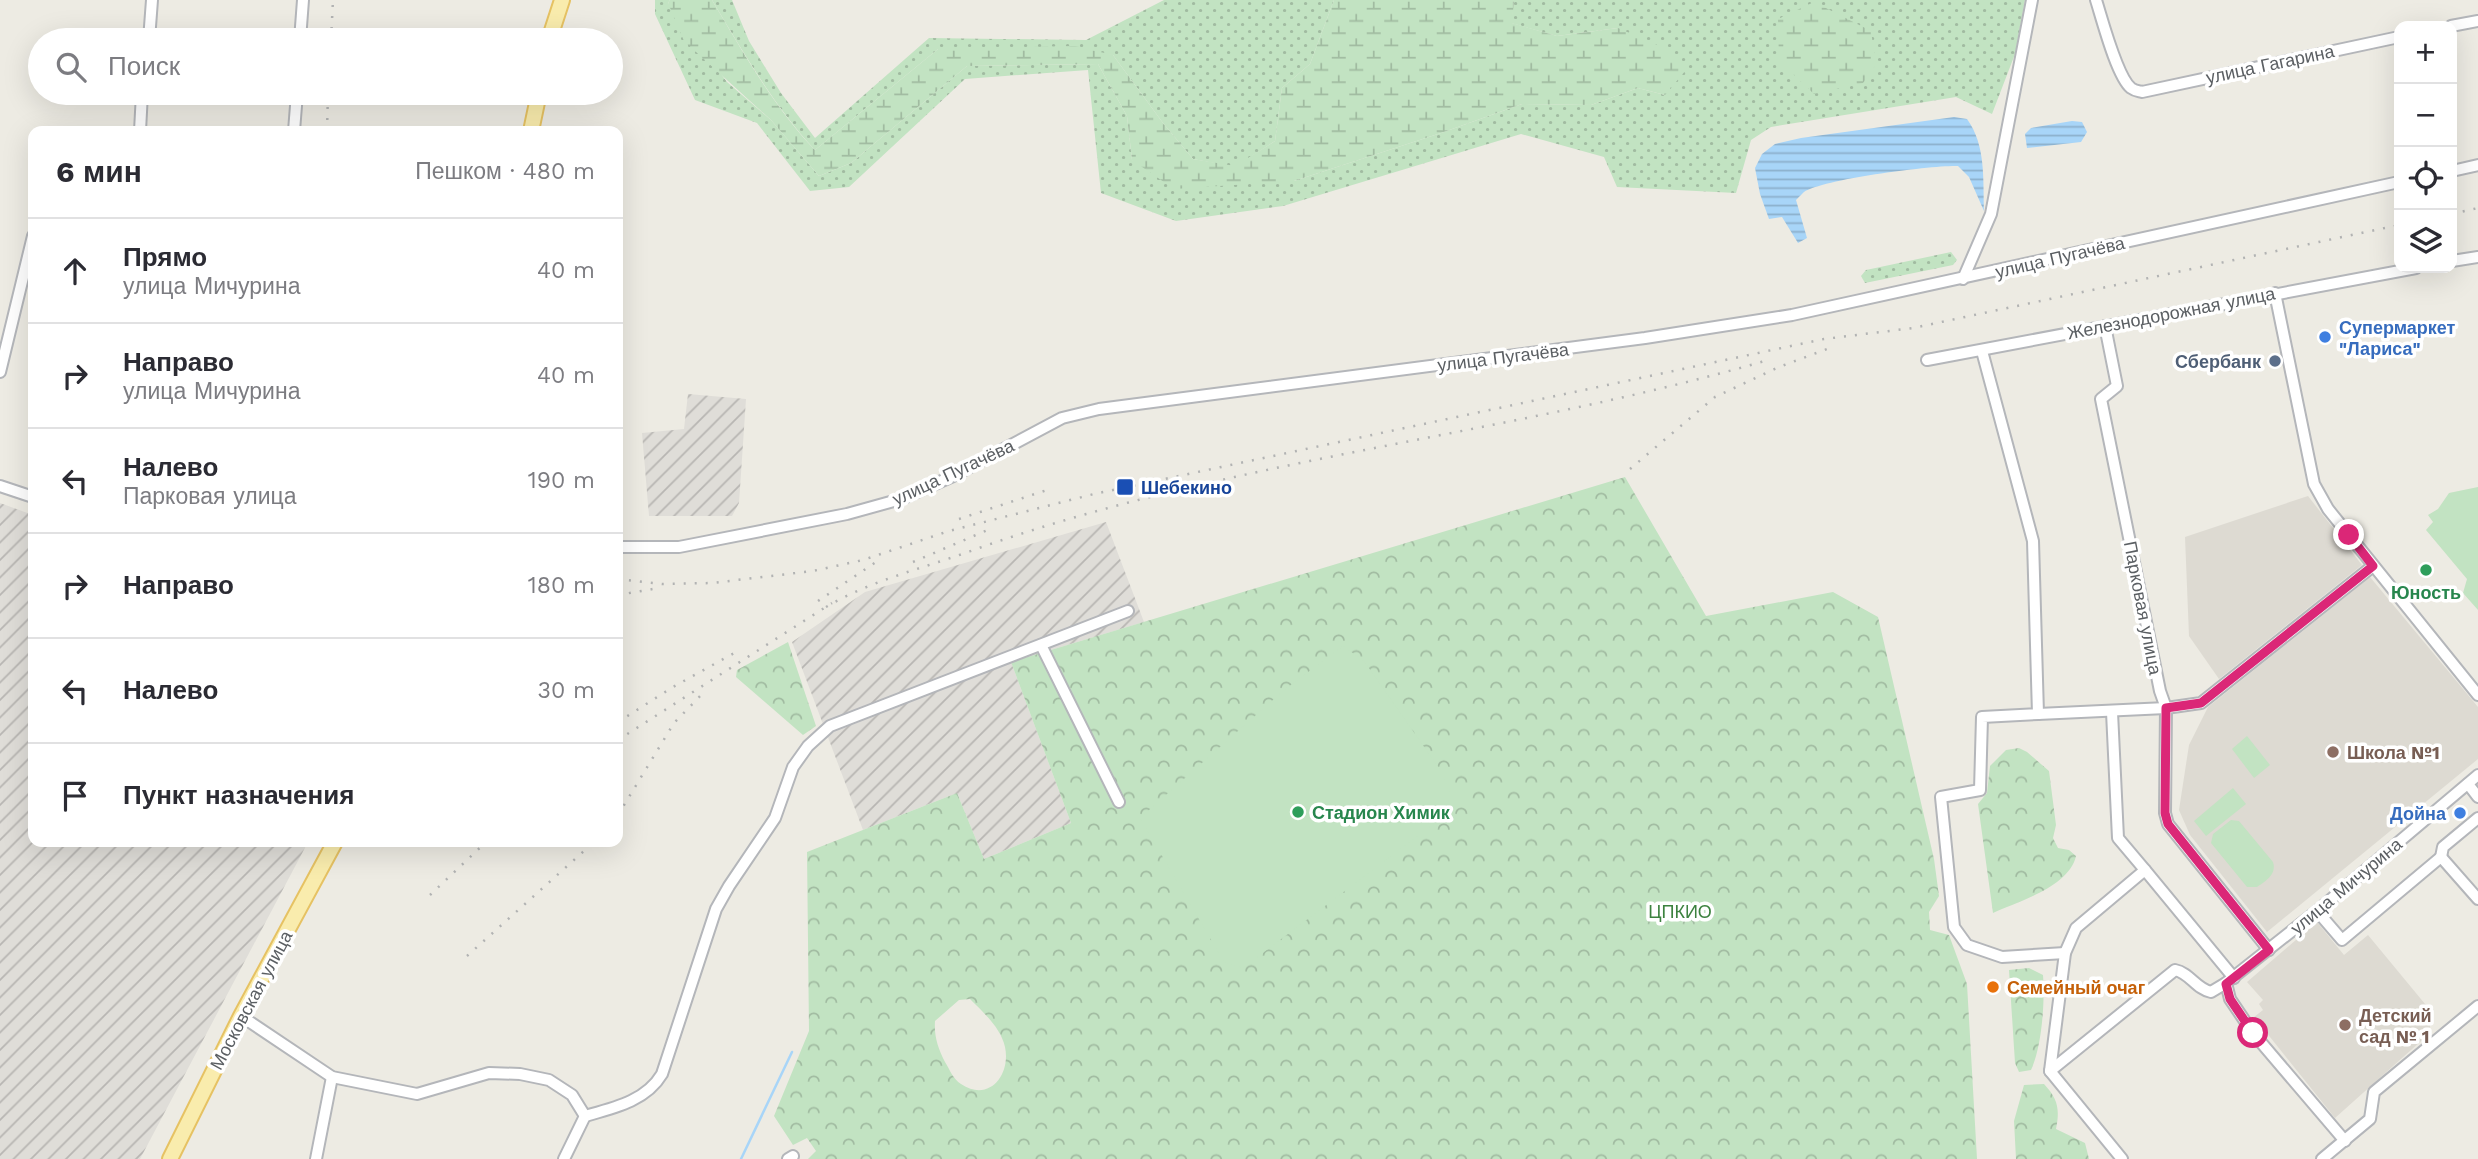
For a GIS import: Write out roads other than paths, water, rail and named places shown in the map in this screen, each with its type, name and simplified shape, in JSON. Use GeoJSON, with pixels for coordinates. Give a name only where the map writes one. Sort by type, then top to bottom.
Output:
{"type":"FeatureCollection","features":[{"type":"Feature","properties":{"kind":"main road"},"geometry":{"type":"LineString","coordinates":[[553,28],[562,0]]}},
{"type":"Feature","properties":{"kind":"main road"},"geometry":{"type":"LineString","coordinates":[[532,126],[536,105]]}},
{"type":"Feature","properties":{"kind":"main road","name":"Московская улица"},"geometry":{"type":"LineString","coordinates":[[170,1159],[241,1016],[332,847]]}},
{"type":"Feature","properties":{"kind":"street"},"geometry":{"type":"LineString","coordinates":[[150,28],[152,0]]}},
{"type":"Feature","properties":{"kind":"street"},"geometry":{"type":"LineString","coordinates":[[301,28],[303,0]]}},
{"type":"Feature","properties":{"kind":"street"},"geometry":{"type":"LineString","coordinates":[[1963,279],[1991,214],[2032,0]]}},
{"type":"Feature","properties":{"kind":"street","name":"улица Гагарина"},"geometry":{"type":"LineString","coordinates":[[2096,0],[2109,44],[2126,82],[2133,90],[2142,92],[2394,38]]}},
{"type":"Feature","properties":{"kind":"street"},"geometry":{"type":"LineString","coordinates":[[2457,25],[2478,21]]}},
{"type":"Feature","properties":{"kind":"street"},"geometry":{"type":"LineString","coordinates":[[140,126],[141,105]]}},
{"type":"Feature","properties":{"kind":"street"},"geometry":{"type":"LineString","coordinates":[[294,126],[296,105]]}},
{"type":"Feature","properties":{"kind":"street"},"geometry":{"type":"LineString","coordinates":[[2457,170],[2478,165]]}},
{"type":"Feature","properties":{"kind":"street","name":"улица Пугачёва"},"geometry":{"type":"LineString","coordinates":[[623,547],[689,545],[847,514],[901,499],[953,476],[1062,418],[1099,410],[1645,338],[1792,315],[2394,184]]}},
{"type":"Feature","properties":{"kind":"street"},"geometry":{"type":"LineString","coordinates":[[0,372],[28,257]]}},
{"type":"Feature","properties":{"kind":"street"},"geometry":{"type":"LineString","coordinates":[[2457,260],[2478,257]]}},
{"type":"Feature","properties":{"kind":"street","name":"Железнодорожная улица"},"geometry":{"type":"LineString","coordinates":[[1927,360],[2394,272]]}},
{"type":"Feature","properties":{"kind":"street"},"geometry":{"type":"LineString","coordinates":[[2275,293],[2314,484],[2328,509],[2478,695]]}},
{"type":"Feature","properties":{"kind":"street","name":"Парковая улица"},"geometry":{"type":"LineString","coordinates":[[2105,326],[2117,386],[2101,399],[2160,691],[2166,708],[2165,813],[2168,824],[2269,950]]}},
{"type":"Feature","properties":{"kind":"street"},"geometry":{"type":"LineString","coordinates":[[1982,351],[2033,541],[2038,714]]}},
{"type":"Feature","properties":{"kind":"street"},"geometry":{"type":"LineString","coordinates":[[0,486],[28,495]]}},
{"type":"Feature","properties":{"kind":"street"},"geometry":{"type":"LineString","coordinates":[[2065,953],[2002,957],[1967,946],[1954,927],[1941,797],[1980,790],[1982,717],[2112,712],[2201,703],[2373,566]]}},
{"type":"Feature","properties":{"kind":"street"},"geometry":{"type":"LineString","coordinates":[[564,1159],[585,1116],[611,1109],[648,1093],[655,1086],[662,1073],[716,909],[775,818],[793,767],[808,746],[830,726],[1128,611]]}},
{"type":"Feature","properties":{"kind":"street"},"geometry":{"type":"LineString","coordinates":[[1041,645],[1119,802]]}},
{"type":"Feature","properties":{"kind":"street"},"geometry":{"type":"LineString","coordinates":[[2112,712],[2118,838],[2230,981],[2230,999],[2253,1033],[2345,1141]]}},
{"type":"Feature","properties":{"kind":"street","name":"улица Мичурина"},"geometry":{"type":"LineString","coordinates":[[2230,981],[2478,775]]}},
{"type":"Feature","properties":{"kind":"street"},"geometry":{"type":"LineString","coordinates":[[2468,784],[2478,797]]}},
{"type":"Feature","properties":{"kind":"street"},"geometry":{"type":"LineString","coordinates":[[2317,911],[2342,940],[2441,857],[2443,847],[2478,818]]}},
{"type":"Feature","properties":{"kind":"street"},"geometry":{"type":"LineString","coordinates":[[2441,857],[2478,899]]}},
{"type":"Feature","properties":{"kind":"street"},"geometry":{"type":"LineString","coordinates":[[2122,1159],[2050,1071],[2065,953],[2076,928],[2145,870]]}},
{"type":"Feature","properties":{"kind":"street"},"geometry":{"type":"LineString","coordinates":[[2050,1071],[2175,970],[2183,971],[2202,990],[2211,992],[2230,981]]}},
{"type":"Feature","properties":{"kind":"street"},"geometry":{"type":"LineString","coordinates":[[2322,1159],[2370,1119],[2374,1092],[2478,1006]]}},
{"type":"Feature","properties":{"kind":"street"},"geometry":{"type":"LineString","coordinates":[[241,1016],[332,1077],[417,1094],[489,1073],[520,1074],[549,1080],[572,1095],[585,1116]]}},
{"type":"Feature","properties":{"kind":"street"},"geometry":{"type":"LineString","coordinates":[[316,1159],[332,1077]]}},
{"type":"Feature","properties":{"kind":"water"},"geometry":{"type":"Polygon","coordinates":[[[1954,117],[1967,119],[1978,140],[1984,211],[1969,177],[1958,166],[1945,166],[1854,178],[1804,192],[1796,200],[1807,238],[1798,243],[1782,217],[1769,219],[1755,168],[1762,154],[1775,144],[1954,117]]]}},
{"type":"Feature","properties":{"kind":"water"},"geometry":{"type":"Polygon","coordinates":[[[2072,121],[2082,122],[2087,132],[2081,142],[2027,148],[2025,134],[2031,128],[2072,121]]]}},
{"type":"Feature","properties":{"kind":"waterway"},"geometry":{"type":"LineString","coordinates":[[741,1159],[792,1052]]}},
{"type":"Feature","properties":{"kind":"railway"},"geometry":{"type":"LineString","coordinates":[[332,28],[333,0]]}},
{"type":"Feature","properties":{"kind":"railway"},"geometry":{"type":"LineString","coordinates":[[327,126],[328,105]]}},
{"type":"Feature","properties":{"kind":"railway"},"geometry":{"type":"LineString","coordinates":[[2457,213],[2478,208]]}},
{"type":"Feature","properties":{"kind":"railway"},"geometry":{"type":"LineString","coordinates":[[623,580],[662,584],[712,583],[813,571],[863,560],[949,531],[1094,494],[1824,339],[1913,328],[2394,226]]}},
{"type":"Feature","properties":{"kind":"railway"},"geometry":{"type":"LineString","coordinates":[[1630,469],[1715,397],[1779,367],[1835,346]]}},
{"type":"Feature","properties":{"kind":"railway"},"geometry":{"type":"LineString","coordinates":[[826,607],[860,590],[914,570],[1066,520],[1165,493],[1669,387],[1768,360]]}},
{"type":"Feature","properties":{"kind":"railway"},"geometry":{"type":"LineString","coordinates":[[959,519],[1053,488]]}},
{"type":"Feature","properties":{"kind":"railway"},"geometry":{"type":"LineString","coordinates":[[913,562],[990,529]]}},
{"type":"Feature","properties":{"kind":"railway"},"geometry":{"type":"LineString","coordinates":[[818,601],[876,562]]}},
{"type":"Feature","properties":{"kind":"railway"},"geometry":{"type":"LineString","coordinates":[[623,594],[653,589]]}},
{"type":"Feature","properties":{"kind":"railway"},"geometry":{"type":"LineString","coordinates":[[623,737],[832,603]]}},
{"type":"Feature","properties":{"kind":"railway"},"geometry":{"type":"LineString","coordinates":[[623,719],[736,652]]}},
{"type":"Feature","properties":{"kind":"railway"},"geometry":{"type":"LineString","coordinates":[[623,807],[674,723],[706,690]]}},
{"type":"Feature","properties":{"kind":"railway"},"geometry":{"type":"LineString","coordinates":[[430,895],[481,847]]}},
{"type":"Feature","properties":{"kind":"railway"},"geometry":{"type":"LineString","coordinates":[[467,956],[588,847]]}},
{"type":"Feature","properties":{"kind":"place","name":"Супермаркет \"Лариса\""},"geometry":{"type":"Point","coordinates":[2325,337]}},
{"type":"Feature","properties":{"kind":"place","name":"Сбербанк"},"geometry":{"type":"Point","coordinates":[2275,361]}},
{"type":"Feature","properties":{"kind":"place","name":"Шебекино"},"geometry":{"type":"Point","coordinates":[1125,487]}},
{"type":"Feature","properties":{"kind":"place","name":"Юность"},"geometry":{"type":"Point","coordinates":[2426,570]}},
{"type":"Feature","properties":{"kind":"place","name":"Школа №1"},"geometry":{"type":"Point","coordinates":[2333,752]}},
{"type":"Feature","properties":{"kind":"place","name":"Стадион Химик"},"geometry":{"type":"Point","coordinates":[1298,812]}},
{"type":"Feature","properties":{"kind":"place","name":"Дойна"},"geometry":{"type":"Point","coordinates":[2460,813]}},
{"type":"Feature","properties":{"kind":"place","name":"Семейный очаг"},"geometry":{"type":"Point","coordinates":[1993,987]}},
{"type":"Feature","properties":{"kind":"place","name":"Детский сад № 1"},"geometry":{"type":"Point","coordinates":[2345,1025]}},
{"type":"Feature","properties":{"kind":"park label","name":"ЦПКИО"},"geometry":{"type":"Point","coordinates":[1680,911]}}]}
